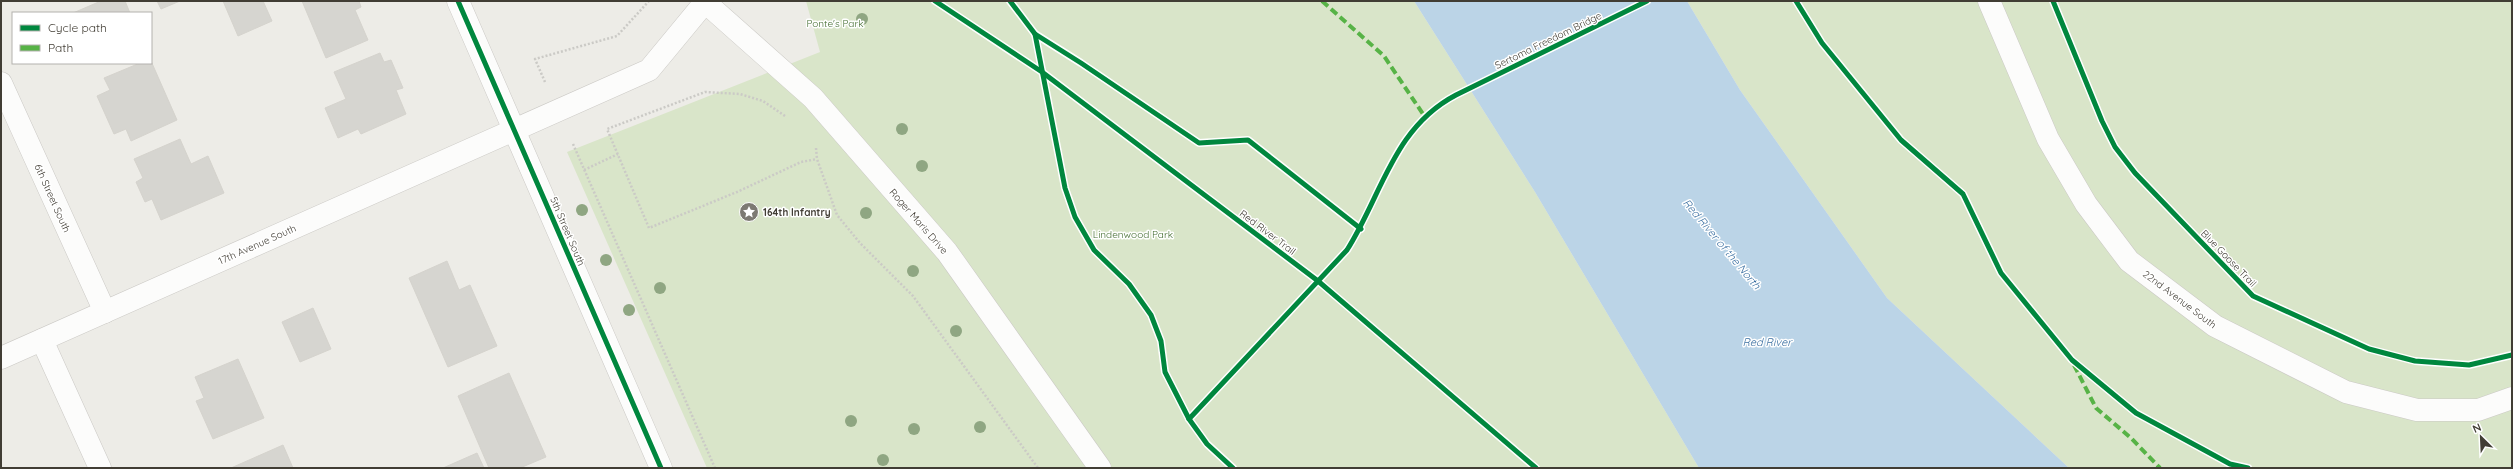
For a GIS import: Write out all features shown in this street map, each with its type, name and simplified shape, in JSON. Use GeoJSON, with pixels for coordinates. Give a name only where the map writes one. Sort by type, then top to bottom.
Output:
{"type":"FeatureCollection","features":[{"type":"Feature","properties":{"kind":"street","name":"5th Street South"},"geometry":{"type":"LineString","coordinates":[[458,1],[661,468]]}},
{"type":"Feature","properties":{"kind":"street","name":"22nd Avenue South"},"geometry":{"type":"LineString","coordinates":[[1990,1],[2048,139],[2086,204],[2129,261],[2215,326],[2346,392],[2417,410],[2478,410],[2512,398]]}},
{"type":"Feature","properties":{"kind":"street","name":"17th Avenue South"},"geometry":{"type":"LineString","coordinates":[[1,358],[649,70],[706,2]]}},
{"type":"Feature","properties":{"kind":"street","name":"Roger Maris Drive"},"geometry":{"type":"LineString","coordinates":[[706,2],[812,98],[946,252],[1100,468]]}},
{"type":"Feature","properties":{"kind":"street","name":"6th Street South"},"geometry":{"type":"LineString","coordinates":[[1,83],[105,312]]}},
{"type":"Feature","properties":{"kind":"street"},"geometry":{"type":"LineString","coordinates":[[42,340],[100,468]]}},
{"type":"Feature","properties":{"kind":"path"},"geometry":{"type":"LineString","coordinates":[[547,86],[535,59],[617,36],[649,1]]}},
{"type":"Feature","properties":{"kind":"path"},"geometry":{"type":"LineString","coordinates":[[791,121],[763,101],[740,94],[704,92],[607,129],[649,228],[737,192],[801,162],[817,159]]}},
{"type":"Feature","properties":{"kind":"path"},"geometry":{"type":"LineString","coordinates":[[812,98],[817,159],[837,215],[860,243],[913,296],[1038,468]]}},
{"type":"Feature","properties":{"kind":"path"},"geometry":{"type":"LineString","coordinates":[[811,142],[816,147]]}},
{"type":"Feature","properties":{"kind":"path"},"geometry":{"type":"LineString","coordinates":[[573,144],[715,468]]}},
{"type":"Feature","properties":{"kind":"path"},"geometry":{"type":"LineString","coordinates":[[584,170],[618,154]]}},
{"type":"Feature","properties":{"kind":"green space","name":"Lindenwood Park"},"geometry":{"type":"Polygon","coordinates":[[[806,1],[1414,1],[1535,192],[1699,468],[707,468],[567,152],[820,52],[806,1]]]}},
{"type":"Feature","properties":{"kind":"green space"},"geometry":{"type":"Polygon","coordinates":[[[1687,1],[2512,1],[2512,468],[2069,468],[1887,298],[1740,90],[1687,1]]]}},
{"type":"Feature","properties":{"kind":"water","name":"Red River"},"geometry":{"type":"Polygon","coordinates":[[[1414,1],[1687,1],[1740,90],[1887,298],[2069,468],[1699,468],[1535,192],[1414,1]]]}},
{"type":"Feature","properties":{"kind":"building"},"geometry":{"type":"Polygon","coordinates":[[[101,1],[125,1],[130,12],[75,12],[101,1]]]}},
{"type":"Feature","properties":{"kind":"building"},"geometry":{"type":"Polygon","coordinates":[[[157,1],[180,1],[161,9],[157,1]]]}},
{"type":"Feature","properties":{"kind":"building"},"geometry":{"type":"Polygon","coordinates":[[[223,1],[263,1],[272,21],[238,36],[223,1]]]}},
{"type":"Feature","properties":{"kind":"building"},"geometry":{"type":"Polygon","coordinates":[[[302,1],[359,1],[361,7],[355,10],[368,40],[326,58],[302,1]]]}},
{"type":"Feature","properties":{"kind":"building"},"geometry":{"type":"Polygon","coordinates":[[[380,53],[384,62],[391,60],[403,88],[396,90],[406,114],[361,134],[358,129],[338,138],[325,108],[346,99],[334,72],[380,53]]]}},
{"type":"Feature","properties":{"kind":"building"},"geometry":{"type":"Polygon","coordinates":[[[152,63],[177,120],[131,141],[126,129],[114,134],[97,96],[110,90],[104,78],[138,64],[152,63]]]}},
{"type":"Feature","properties":{"kind":"building"},"geometry":{"type":"Polygon","coordinates":[[[180,139],[191,164],[208,156],[224,193],[161,220],[152,199],[145,202],[136,182],[143,178],[134,159],[180,139]]]}},
{"type":"Feature","properties":{"kind":"building"},"geometry":{"type":"Polygon","coordinates":[[[447,261],[459,290],[470,285],[497,346],[448,367],[409,278],[447,261]]]}},
{"type":"Feature","properties":{"kind":"building"},"geometry":{"type":"Polygon","coordinates":[[[313,308],[331,349],[300,362],[282,322],[313,308]]]}},
{"type":"Feature","properties":{"kind":"building"},"geometry":{"type":"Polygon","coordinates":[[[238,359],[264,418],[213,439],[196,401],[204,398],[195,377],[238,359]]]}},
{"type":"Feature","properties":{"kind":"building"},"geometry":{"type":"Polygon","coordinates":[[[509,373],[546,457],[520,468],[489,468],[458,396],[509,373]]]}},
{"type":"Feature","properties":{"kind":"building"},"geometry":{"type":"Polygon","coordinates":[[[283,445],[293,468],[231,468],[283,445]]]}},
{"type":"Feature","properties":{"kind":"building"},"geometry":{"type":"Polygon","coordinates":[[[477,453],[484,468],[443,468],[477,453]]]}},
{"type":"Feature","properties":{"kind":"marked path"},"geometry":{"type":"LineString","coordinates":[[1322,1],[1384,56],[1425,117]]}},
{"type":"Feature","properties":{"kind":"marked path"},"geometry":{"type":"LineString","coordinates":[[2074,365],[2096,408],[2131,438],[2160,468]]}},
{"type":"Feature","properties":{"kind":"cycle path"},"geometry":{"type":"LineString","coordinates":[[458,1],[661,468]]}},
{"type":"Feature","properties":{"kind":"cycle path","name":"Red River Trail"},"geometry":{"type":"LineString","coordinates":[[935,1],[1042,72],[1318,281],[1536,468]]}},
{"type":"Feature","properties":{"kind":"cycle path"},"geometry":{"type":"LineString","coordinates":[[1010,1],[1035,34],[1065,188],[1075,217],[1094,250],[1129,284],[1151,315],[1161,341],[1165,372],[1189,419],[1207,444],[1233,468]]}},
{"type":"Feature","properties":{"kind":"cycle path","name":"Sertoma Freedom Bridge"},"geometry":{"type":"LineString","coordinates":[[1189,419],[1347,250],[1391,164],[1417,125],[1435,109],[1456,95],[1647,1]]}},
{"type":"Feature","properties":{"kind":"cycle path"},"geometry":{"type":"LineString","coordinates":[[1796,1],[1822,43],[1901,140],[1963,194],[2001,273],[2072,360],[2136,413],[2230,464],[2248,468]]}},
{"type":"Feature","properties":{"kind":"cycle path","name":"Blue Goose Trail"},"geometry":{"type":"LineString","coordinates":[[2053,1],[2102,121],[2115,147],[2135,173],[2253,296],[2369,349],[2415,361],[2469,365],[2512,355]]}},
{"type":"Feature","properties":{"kind":"cycle path"},"geometry":{"type":"LineString","coordinates":[[1035,34],[1081,63],[1199,143],[1248,140],[1361,229]]}},
{"type":"Feature","properties":{"kind":"place","name":"164th Infantry"},"geometry":{"type":"Point","coordinates":[749,212]}},
{"type":"Feature","properties":{"kind":"park label","name":"Ponte's Park"},"geometry":{"type":"Point","coordinates":[835,23]}},
{"type":"Feature","properties":{"kind":"water label","name":"Red River of the North"},"geometry":{"type":"Point","coordinates":[1722,244]}}]}
